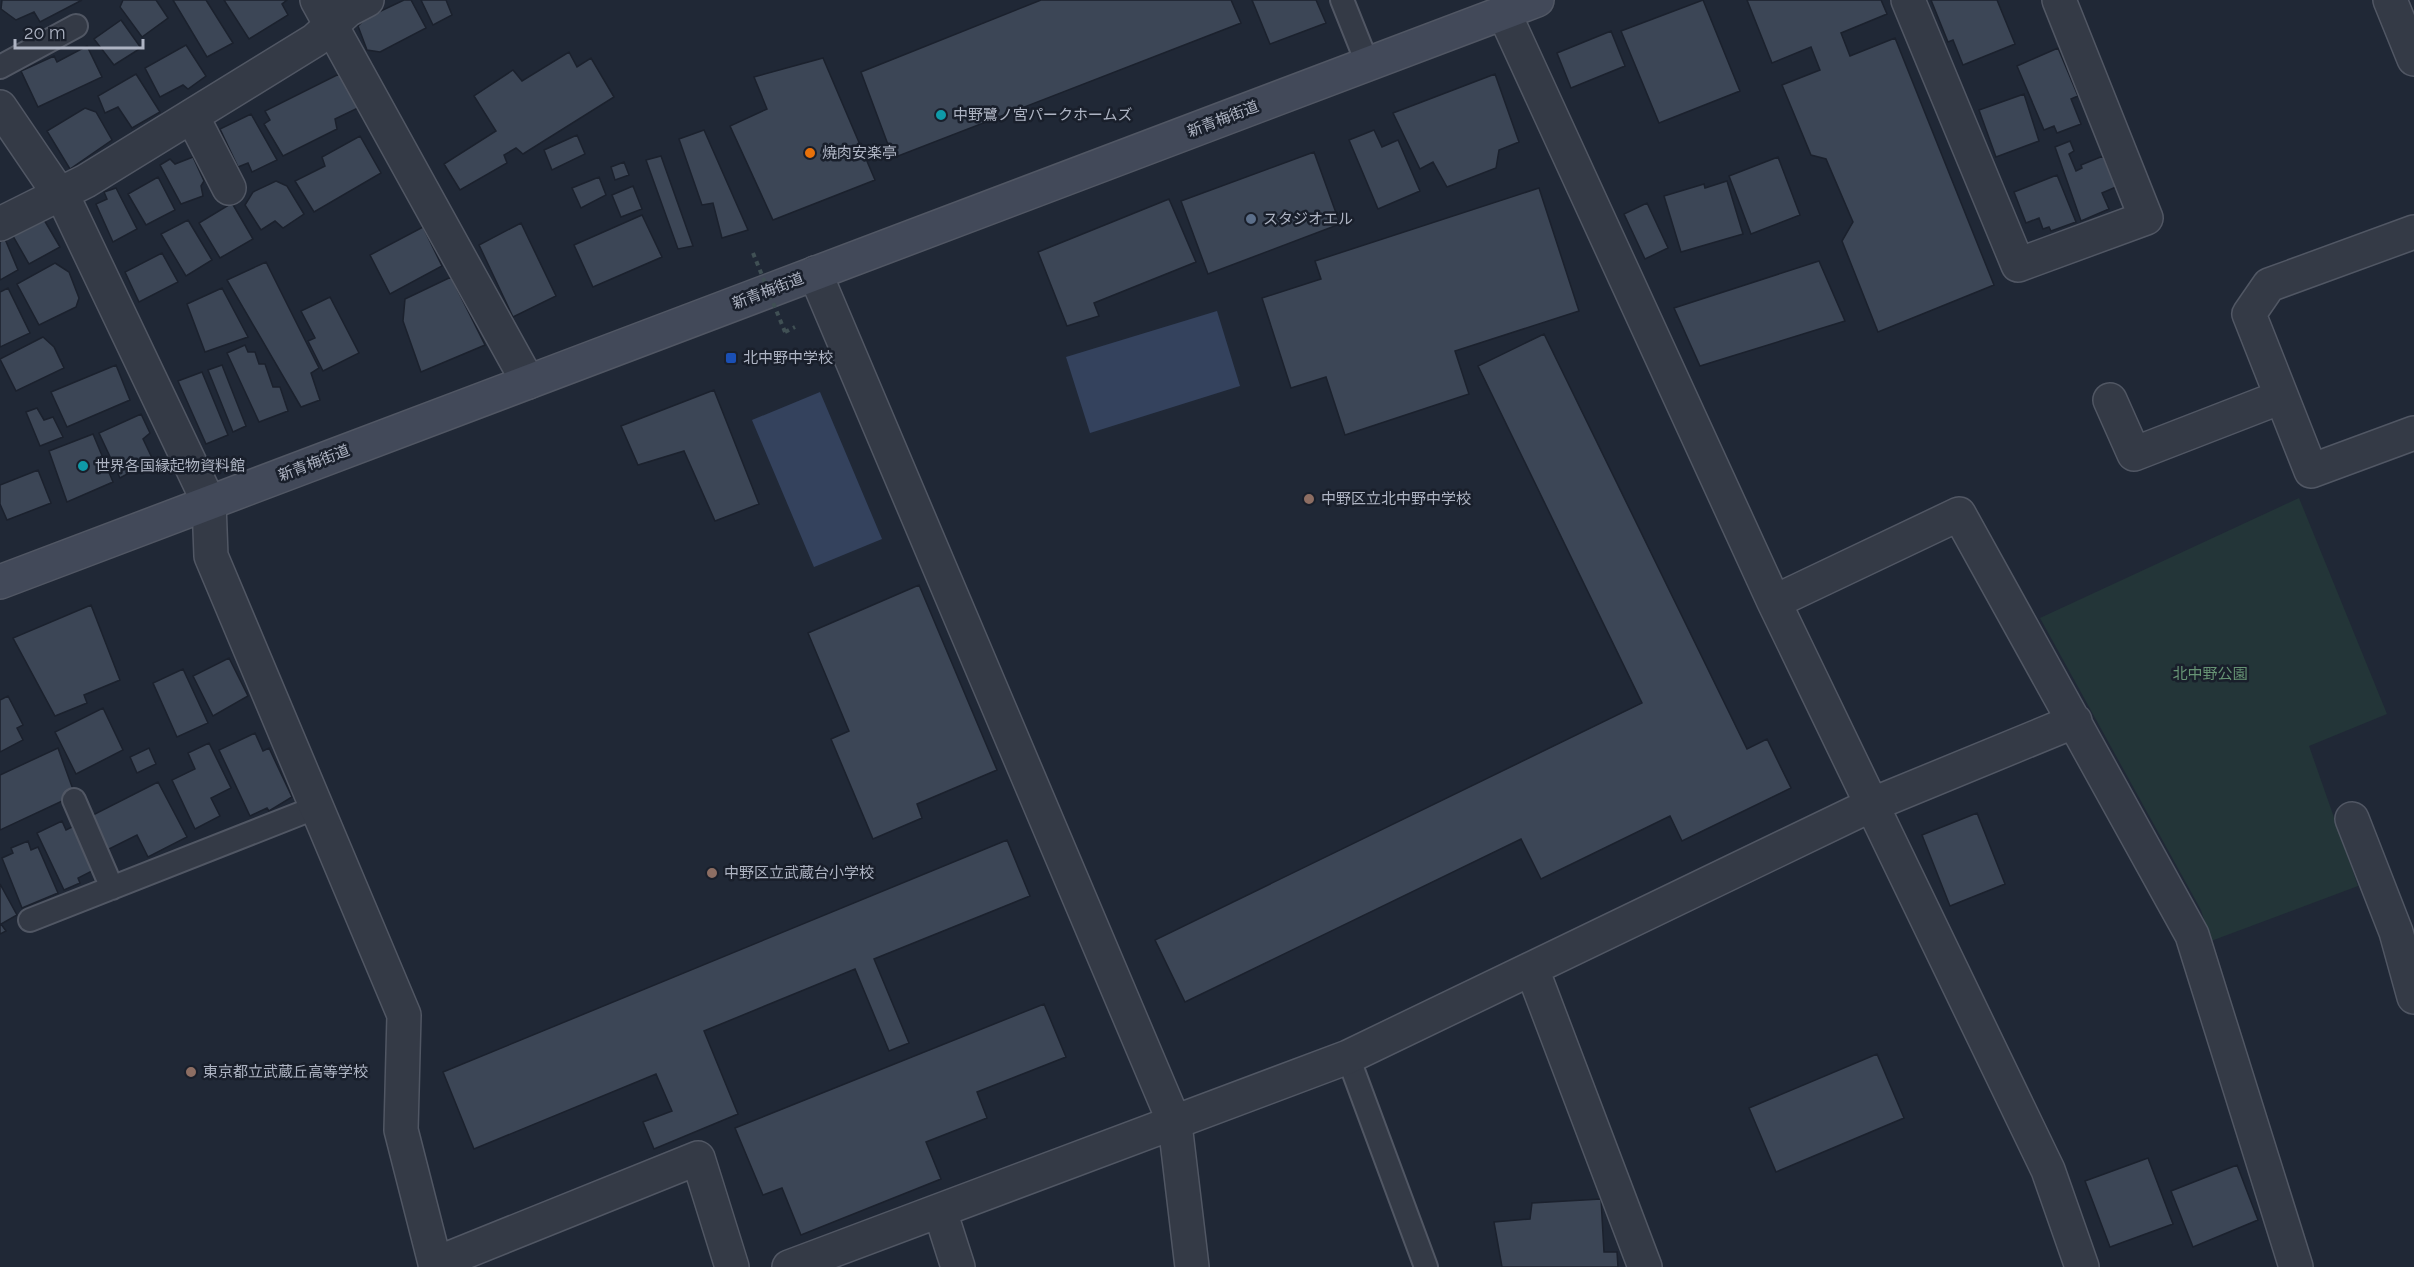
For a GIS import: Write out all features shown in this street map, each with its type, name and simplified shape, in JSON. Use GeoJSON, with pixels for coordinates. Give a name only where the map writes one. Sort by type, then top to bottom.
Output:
{"type":"FeatureCollection","features":[{"type":"Feature","properties":{"kind":"main road","name":"新青梅街道"},"geometry":{"type":"LineString","coordinates":[[3,573],[209,503],[1537,0]]}},
{"type":"Feature","properties":{"kind":"street"},"geometry":{"type":"LineString","coordinates":[[325,13],[348,10],[367,0]]}},
{"type":"Feature","properties":{"kind":"street"},"geometry":{"type":"LineString","coordinates":[[1908,0],[2018,265],[2146,218],[2059,0]]}},
{"type":"Feature","properties":{"kind":"street"},"geometry":{"type":"LineString","coordinates":[[2390,0],[2414,59]]}},
{"type":"Feature","properties":{"kind":"street"},"geometry":{"type":"LineString","coordinates":[[0,224],[59,195],[315,40],[325,13]]}},
{"type":"Feature","properties":{"kind":"street"},"geometry":{"type":"LineString","coordinates":[[325,13],[528,382]]}},
{"type":"Feature","properties":{"kind":"street"},"geometry":{"type":"LineString","coordinates":[[1504,13],[1774,602],[2048,1170],[2082,1267]]}},
{"type":"Feature","properties":{"kind":"street"},"geometry":{"type":"LineString","coordinates":[[0,107],[68,207],[209,503],[211,556],[404,1015],[401,1130],[435,1265],[698,1158],[732,1267]]}},
{"type":"Feature","properties":{"kind":"street"},"geometry":{"type":"LineString","coordinates":[[192,116],[229,188]]}},
{"type":"Feature","properties":{"kind":"street"},"geometry":{"type":"LineString","coordinates":[[2414,232],[2269,285],[2249,314],[2311,471],[2414,433]]}},
{"type":"Feature","properties":{"kind":"street"},"geometry":{"type":"LineString","coordinates":[[814,273],[993,689],[1175,1124],[1192,1267]]}},
{"type":"Feature","properties":{"kind":"street"},"geometry":{"type":"LineString","coordinates":[[2110,400],[2134,454],[2281,397]]}},
{"type":"Feature","properties":{"kind":"street"},"geometry":{"type":"LineString","coordinates":[[1774,602],[1959,514],[2192,936],[2296,1267]]}},
{"type":"Feature","properties":{"kind":"street"},"geometry":{"type":"LineString","coordinates":[[789,1267],[1175,1124],[1348,1057],[1871,804],[2075,722]]}},
{"type":"Feature","properties":{"kind":"street"},"geometry":{"type":"LineString","coordinates":[[2352,819],[2405,929],[2414,997]]}},
{"type":"Feature","properties":{"kind":"street"},"geometry":{"type":"LineString","coordinates":[[1532,969],[1645,1267]]}},
{"type":"Feature","properties":{"kind":"street"},"geometry":{"type":"LineString","coordinates":[[940,1211],[958,1267]]}},
{"type":"Feature","properties":{"kind":"lane"},"geometry":{"type":"LineString","coordinates":[[1342,0],[1368,65]]}},
{"type":"Feature","properties":{"kind":"lane"},"geometry":{"type":"LineString","coordinates":[[0,67],[76,26]]}},
{"type":"Feature","properties":{"kind":"lane"},"geometry":{"type":"LineString","coordinates":[[74,800],[112,888]]}},
{"type":"Feature","properties":{"kind":"lane"},"geometry":{"type":"LineString","coordinates":[[30,920],[317,807]]}},
{"type":"Feature","properties":{"kind":"lane"},"geometry":{"type":"LineString","coordinates":[[1348,1057],[1426,1267]]}},
{"type":"Feature","properties":{"kind":"path"},"geometry":{"type":"LineString","coordinates":[[753,253],[785,332]]}},
{"type":"Feature","properties":{"kind":"green space","name":"北中野公園"},"geometry":{"type":"Polygon","coordinates":[[[2299,498],[2387,714],[2309,746],[2358,886],[2211,941],[2201,910],[2040,618],[2299,498]]]}},
{"type":"Feature","properties":{"kind":"water"},"geometry":{"type":"Polygon","coordinates":[[[1217,311],[1240,386],[1090,433],[1066,357],[1217,311]]]}},
{"type":"Feature","properties":{"kind":"water"},"geometry":{"type":"Polygon","coordinates":[[[820,392],[882,539],[814,567],[752,420],[820,392]]]}},
{"type":"Feature","properties":{"kind":"building"},"geometry":{"type":"Polygon","coordinates":[[[2,0],[82,0],[40,22],[34,12],[16,20],[1,9],[2,0]]]}},
{"type":"Feature","properties":{"kind":"building"},"geometry":{"type":"Polygon","coordinates":[[[123,0],[156,0],[168,18],[142,37],[120,7],[123,0]]]}},
{"type":"Feature","properties":{"kind":"building"},"geometry":{"type":"Polygon","coordinates":[[[173,0],[206,0],[233,43],[207,57],[173,0]]]}},
{"type":"Feature","properties":{"kind":"building"},"geometry":{"type":"Polygon","coordinates":[[[224,0],[287,0],[282,4],[288,15],[249,39],[224,0]]]}},
{"type":"Feature","properties":{"kind":"building"},"geometry":{"type":"Polygon","coordinates":[[[404,0],[411,0],[426,28],[380,52],[367,50],[358,26],[366,18],[404,0]]]}},
{"type":"Feature","properties":{"kind":"building"},"geometry":{"type":"Polygon","coordinates":[[[421,0],[446,0],[452,15],[433,25],[421,0]]]}},
{"type":"Feature","properties":{"kind":"building","name":"中野鷺ノ宮パークホームズ"},"geometry":{"type":"Polygon","coordinates":[[[1041,0],[1231,0],[1241,23],[893,158],[861,72],[1041,0]]]}},
{"type":"Feature","properties":{"kind":"building"},"geometry":{"type":"Polygon","coordinates":[[[1252,0],[1316,0],[1326,23],[1270,44],[1252,0]]]}},
{"type":"Feature","properties":{"kind":"building"},"geometry":{"type":"Polygon","coordinates":[[[1703,0],[1740,91],[1659,123],[1621,31],[1703,0]]]}},
{"type":"Feature","properties":{"kind":"building"},"geometry":{"type":"Polygon","coordinates":[[[1747,0],[1881,0],[1887,14],[1841,33],[1850,56],[1895,38],[1994,285],[1878,332],[1842,241],[1853,222],[1826,159],[1811,155],[1782,85],[1820,70],[1811,47],[1772,63],[1747,0]]]}},
{"type":"Feature","properties":{"kind":"building"},"geometry":{"type":"Polygon","coordinates":[[[1931,0],[1997,0],[2015,44],[1963,65],[1953,40],[1948,42],[1931,0]]]}},
{"type":"Feature","properties":{"kind":"building"},"geometry":{"type":"Polygon","coordinates":[[[121,20],[141,48],[114,65],[94,39],[121,20]]]}},
{"type":"Feature","properties":{"kind":"building"},"geometry":{"type":"Polygon","coordinates":[[[1611,31],[1625,66],[1571,88],[1557,53],[1611,31]]]}},
{"type":"Feature","properties":{"kind":"building"},"geometry":{"type":"Polygon","coordinates":[[[186,45],[206,76],[188,89],[183,85],[160,97],[145,68],[186,45]]]}},
{"type":"Feature","properties":{"kind":"building"},"geometry":{"type":"Polygon","coordinates":[[[87,46],[102,77],[38,107],[21,71],[54,56],[57,62],[87,46]]]}},
{"type":"Feature","properties":{"kind":"building"},"geometry":{"type":"Polygon","coordinates":[[[2058,48],[2078,96],[2071,99],[2081,124],[2057,133],[2054,126],[2044,130],[2017,66],[2058,48]]]}},
{"type":"Feature","properties":{"kind":"building"},"geometry":{"type":"Polygon","coordinates":[[[569,52],[577,67],[591,58],[614,97],[523,154],[516,148],[504,155],[507,163],[460,190],[444,164],[496,131],[474,96],[513,70],[522,81],[569,52]]]}},
{"type":"Feature","properties":{"kind":"building"},"geometry":{"type":"Polygon","coordinates":[[[823,58],[875,180],[773,220],[730,126],[767,109],[754,77],[823,58]]]}},
{"type":"Feature","properties":{"kind":"building"},"geometry":{"type":"Polygon","coordinates":[[[136,74],[160,112],[132,128],[118,107],[105,113],[98,96],[136,74]]]}},
{"type":"Feature","properties":{"kind":"building"},"geometry":{"type":"Polygon","coordinates":[[[339,74],[358,108],[335,119],[337,129],[283,156],[264,124],[270,120],[265,111],[339,74]]]}},
{"type":"Feature","properties":{"kind":"building"},"geometry":{"type":"Polygon","coordinates":[[[1495,74],[1519,142],[1499,150],[1496,168],[1447,187],[1433,162],[1420,169],[1393,113],[1495,74]]]}},
{"type":"Feature","properties":{"kind":"building"},"geometry":{"type":"Polygon","coordinates":[[[2024,94],[2039,141],[1996,157],[1979,110],[2024,94]]]}},
{"type":"Feature","properties":{"kind":"building"},"geometry":{"type":"Polygon","coordinates":[[[85,108],[96,112],[112,140],[70,169],[47,131],[85,108]]]}},
{"type":"Feature","properties":{"kind":"building"},"geometry":{"type":"Polygon","coordinates":[[[251,114],[277,160],[252,172],[248,163],[238,167],[220,129],[251,114]]]}},
{"type":"Feature","properties":{"kind":"building"},"geometry":{"type":"Polygon","coordinates":[[[704,130],[748,230],[722,238],[713,203],[702,205],[679,139],[704,130]]]}},
{"type":"Feature","properties":{"kind":"building"},"geometry":{"type":"Polygon","coordinates":[[[1374,130],[1382,147],[1398,140],[1420,191],[1378,209],[1349,140],[1374,130]]]}},
{"type":"Feature","properties":{"kind":"building"},"geometry":{"type":"Polygon","coordinates":[[[577,135],[585,154],[552,170],[544,150],[577,135]]]}},
{"type":"Feature","properties":{"kind":"building"},"geometry":{"type":"Polygon","coordinates":[[[360,136],[381,173],[314,212],[295,181],[325,166],[322,157],[360,136]]]}},
{"type":"Feature","properties":{"kind":"building"},"geometry":{"type":"Polygon","coordinates":[[[2070,141],[2074,151],[2069,154],[2076,171],[2082,168],[2081,165],[2103,156],[2116,187],[2102,193],[2109,209],[2081,221],[2055,147],[2070,141]]]}},
{"type":"Feature","properties":{"kind":"building"},"geometry":{"type":"Polygon","coordinates":[[[1314,152],[1340,224],[1208,274],[1181,201],[1314,152]]]}},
{"type":"Feature","properties":{"kind":"building"},"geometry":{"type":"Polygon","coordinates":[[[661,156],[693,246],[678,249],[646,160],[661,156]]]}},
{"type":"Feature","properties":{"kind":"building"},"geometry":{"type":"Polygon","coordinates":[[[193,157],[204,181],[201,186],[203,196],[181,204],[160,165],[170,159],[175,164],[193,157]]]}},
{"type":"Feature","properties":{"kind":"building"},"geometry":{"type":"Polygon","coordinates":[[[1778,157],[1800,215],[1751,234],[1729,176],[1778,157]]]}},
{"type":"Feature","properties":{"kind":"building"},"geometry":{"type":"Polygon","coordinates":[[[624,162],[629,175],[615,180],[611,167],[624,162]]]}},
{"type":"Feature","properties":{"kind":"building"},"geometry":{"type":"Polygon","coordinates":[[[2057,175],[2076,222],[2051,231],[2049,227],[2043,229],[2039,218],[2026,223],[2014,192],[2057,175]]]}},
{"type":"Feature","properties":{"kind":"building"},"geometry":{"type":"Polygon","coordinates":[[[158,177],[175,210],[146,225],[128,194],[158,177]]]}},
{"type":"Feature","properties":{"kind":"building"},"geometry":{"type":"Polygon","coordinates":[[[599,177],[606,195],[581,208],[572,188],[599,177]]]}},
{"type":"Feature","properties":{"kind":"building"},"geometry":{"type":"Polygon","coordinates":[[[276,181],[287,186],[304,214],[283,228],[275,221],[261,230],[245,205],[253,192],[276,181]]]}},
{"type":"Feature","properties":{"kind":"building"},"geometry":{"type":"Polygon","coordinates":[[[1727,181],[1743,234],[1681,252],[1664,196],[1704,184],[1705,188],[1727,181]]]}},
{"type":"Feature","properties":{"kind":"building"},"geometry":{"type":"Polygon","coordinates":[[[633,186],[642,209],[621,217],[612,195],[633,186]]]}},
{"type":"Feature","properties":{"kind":"building"},"geometry":{"type":"Polygon","coordinates":[[[116,188],[137,229],[113,242],[96,204],[107,199],[104,192],[116,188]]]}},
{"type":"Feature","properties":{"kind":"building"},"geometry":{"type":"Polygon","coordinates":[[[1539,188],[1579,311],[1455,351],[1469,394],[1345,435],[1326,377],[1291,388],[1262,298],[1321,279],[1315,261],[1539,188]]]}},
{"type":"Feature","properties":{"kind":"building"},"geometry":{"type":"Polygon","coordinates":[[[1169,199],[1196,262],[1094,303],[1099,316],[1067,326],[1038,252],[1169,199]]]}},
{"type":"Feature","properties":{"kind":"building"},"geometry":{"type":"Polygon","coordinates":[[[232,203],[253,239],[220,258],[199,223],[232,203]]]}},
{"type":"Feature","properties":{"kind":"building"},"geometry":{"type":"Polygon","coordinates":[[[1647,203],[1668,248],[1645,259],[1624,214],[1647,203]]]}},
{"type":"Feature","properties":{"kind":"building"},"geometry":{"type":"Polygon","coordinates":[[[642,215],[662,257],[593,287],[574,245],[642,215]]]}},
{"type":"Feature","properties":{"kind":"building"},"geometry":{"type":"Polygon","coordinates":[[[43,218],[60,247],[29,264],[13,236],[43,218]]]}},
{"type":"Feature","properties":{"kind":"building"},"geometry":{"type":"Polygon","coordinates":[[[188,220],[212,260],[186,276],[161,234],[188,220]]]}},
{"type":"Feature","properties":{"kind":"building"},"geometry":{"type":"Polygon","coordinates":[[[521,223],[556,296],[513,317],[479,245],[521,223]]]}},
{"type":"Feature","properties":{"kind":"building"},"geometry":{"type":"Polygon","coordinates":[[[423,227],[442,266],[390,294],[370,255],[423,227]]]}},
{"type":"Feature","properties":{"kind":"building"},"geometry":{"type":"Polygon","coordinates":[[[5,239],[18,270],[0,280],[0,242],[5,239]]]}},
{"type":"Feature","properties":{"kind":"building"},"geometry":{"type":"Polygon","coordinates":[[[162,253],[178,282],[139,302],[125,272],[162,253]]]}},
{"type":"Feature","properties":{"kind":"building"},"geometry":{"type":"Polygon","coordinates":[[[1819,261],[1845,321],[1700,366],[1674,308],[1819,261]]]}},
{"type":"Feature","properties":{"kind":"building"},"geometry":{"type":"Polygon","coordinates":[[[266,262],[319,368],[311,373],[320,400],[301,407],[227,280],[266,262]]]}},
{"type":"Feature","properties":{"kind":"building"},"geometry":{"type":"Polygon","coordinates":[[[55,263],[69,272],[79,298],[76,307],[39,325],[17,284],[55,263]]]}},
{"type":"Feature","properties":{"kind":"building"},"geometry":{"type":"Polygon","coordinates":[[[451,277],[485,345],[421,372],[403,321],[405,299],[451,277]]]}},
{"type":"Feature","properties":{"kind":"building"},"geometry":{"type":"Polygon","coordinates":[[[8,288],[30,333],[0,347],[0,292],[8,288]]]}},
{"type":"Feature","properties":{"kind":"building"},"geometry":{"type":"Polygon","coordinates":[[[222,288],[248,337],[205,352],[187,304],[222,288]]]}},
{"type":"Feature","properties":{"kind":"building"},"geometry":{"type":"Polygon","coordinates":[[[330,297],[359,353],[323,371],[308,341],[315,338],[301,311],[330,297]]]}},
{"type":"Feature","properties":{"kind":"building"},"geometry":{"type":"Polygon","coordinates":[[[1544,334],[1747,749],[1767,739],[1791,788],[1682,841],[1670,816],[1541,879],[1521,839],[1185,1002],[1155,940],[1642,703],[1478,366],[1544,334]]]}},
{"type":"Feature","properties":{"kind":"building"},"geometry":{"type":"Polygon","coordinates":[[[43,337],[54,347],[64,368],[16,391],[0,359],[43,337]]]}},
{"type":"Feature","properties":{"kind":"building"},"geometry":{"type":"Polygon","coordinates":[[[245,345],[248,352],[255,352],[259,364],[265,364],[273,387],[280,387],[288,411],[259,422],[227,353],[245,345]]]}},
{"type":"Feature","properties":{"kind":"building"},"geometry":{"type":"Polygon","coordinates":[[[116,365],[130,400],[67,427],[51,392],[116,365]]]}},
{"type":"Feature","properties":{"kind":"building"},"geometry":{"type":"Polygon","coordinates":[[[222,365],[246,426],[233,432],[208,370],[222,365]]]}},
{"type":"Feature","properties":{"kind":"building"},"geometry":{"type":"Polygon","coordinates":[[[202,372],[228,435],[206,444],[178,381],[202,372]]]}},
{"type":"Feature","properties":{"kind":"building"},"geometry":{"type":"Polygon","coordinates":[[[714,390],[759,504],[715,521],[684,451],[638,465],[621,426],[714,390]]]}},
{"type":"Feature","properties":{"kind":"building"},"geometry":{"type":"Polygon","coordinates":[[[37,408],[44,420],[53,417],[63,437],[40,446],[26,412],[37,408]]]}},
{"type":"Feature","properties":{"kind":"building"},"geometry":{"type":"Polygon","coordinates":[[[141,414],[150,433],[143,439],[153,460],[120,478],[99,433],[141,414]]]}},
{"type":"Feature","properties":{"kind":"building"},"geometry":{"type":"Polygon","coordinates":[[[93,434],[113,482],[67,502],[49,451],[93,434]]]}},
{"type":"Feature","properties":{"kind":"building"},"geometry":{"type":"Polygon","coordinates":[[[38,470],[51,503],[7,520],[0,504],[0,485],[38,470]]]}},
{"type":"Feature","properties":{"kind":"building"},"geometry":{"type":"Polygon","coordinates":[[[919,585],[997,770],[917,804],[922,818],[873,839],[831,739],[849,731],[808,633],[919,585]]]}},
{"type":"Feature","properties":{"kind":"building"},"geometry":{"type":"Polygon","coordinates":[[[91,605],[120,680],[84,695],[87,703],[55,716],[13,638],[91,605]]]}},
{"type":"Feature","properties":{"kind":"building"},"geometry":{"type":"Polygon","coordinates":[[[229,658],[248,696],[213,716],[193,676],[229,658]]]}},
{"type":"Feature","properties":{"kind":"building"},"geometry":{"type":"Polygon","coordinates":[[[183,669],[208,723],[177,737],[153,683],[183,669]]]}},
{"type":"Feature","properties":{"kind":"building"},"geometry":{"type":"Polygon","coordinates":[[[8,696],[23,725],[17,728],[23,740],[0,752],[0,700],[8,696]]]}},
{"type":"Feature","properties":{"kind":"building"},"geometry":{"type":"Polygon","coordinates":[[[103,708],[123,750],[76,774],[55,732],[103,708]]]}},
{"type":"Feature","properties":{"kind":"building"},"geometry":{"type":"Polygon","coordinates":[[[255,733],[263,751],[269,748],[292,797],[269,811],[267,808],[250,816],[219,750],[255,733]]]}},
{"type":"Feature","properties":{"kind":"building"},"geometry":{"type":"Polygon","coordinates":[[[209,743],[231,788],[211,798],[220,816],[195,829],[172,780],[195,769],[188,753],[209,743]]]}},
{"type":"Feature","properties":{"kind":"building"},"geometry":{"type":"Polygon","coordinates":[[[58,748],[75,795],[0,830],[0,775],[58,748]]]}},
{"type":"Feature","properties":{"kind":"building"},"geometry":{"type":"Polygon","coordinates":[[[149,748],[156,764],[137,773],[130,757],[149,748]]]}},
{"type":"Feature","properties":{"kind":"building"},"geometry":{"type":"Polygon","coordinates":[[[158,782],[187,837],[148,857],[137,835],[107,850],[91,816],[158,782]]]}},
{"type":"Feature","properties":{"kind":"building"},"geometry":{"type":"Polygon","coordinates":[[[1977,813],[2005,884],[1950,906],[1922,835],[1977,813]]]}},
{"type":"Feature","properties":{"kind":"building"},"geometry":{"type":"Polygon","coordinates":[[[62,821],[66,830],[74,826],[94,870],[78,878],[80,883],[64,890],[37,833],[62,821]]]}},
{"type":"Feature","properties":{"kind":"building"},"geometry":{"type":"Polygon","coordinates":[[[1007,840],[1030,896],[874,959],[909,1043],[889,1051],[855,969],[704,1031],[738,1114],[654,1149],[643,1122],[672,1111],[656,1074],[474,1149],[443,1072],[1007,840]]]}},
{"type":"Feature","properties":{"kind":"building"},"geometry":{"type":"Polygon","coordinates":[[[28,841],[31,850],[38,847],[58,893],[22,908],[2,858],[13,853],[11,848],[28,841]]]}},
{"type":"Feature","properties":{"kind":"building"},"geometry":{"type":"Polygon","coordinates":[[[0,884],[17,915],[1,924],[6,931],[0,934],[0,884]]]}},
{"type":"Feature","properties":{"kind":"building"},"geometry":{"type":"Polygon","coordinates":[[[1044,1004],[1066,1057],[977,1092],[987,1118],[926,1142],[941,1179],[801,1235],[782,1188],[763,1195],[735,1128],[1044,1004]]]}},
{"type":"Feature","properties":{"kind":"building"},"geometry":{"type":"Polygon","coordinates":[[[1877,1054],[1904,1118],[1776,1172],[1749,1108],[1877,1054]]]}},
{"type":"Feature","properties":{"kind":"building"},"geometry":{"type":"Polygon","coordinates":[[[2148,1158],[2173,1224],[2110,1247],[2085,1181],[2148,1158]]]}},
{"type":"Feature","properties":{"kind":"building"},"geometry":{"type":"Polygon","coordinates":[[[2237,1165],[2258,1220],[2193,1247],[2171,1191],[2237,1165]]]}},
{"type":"Feature","properties":{"kind":"building"},"geometry":{"type":"Polygon","coordinates":[[[1601,1199],[1604,1252],[1617,1252],[1618,1267],[1502,1267],[1494,1222],[1530,1219],[1532,1203],[1601,1199]]]}},
{"type":"Feature","properties":{"kind":"place","name":"中野鷺ノ宮パークホームズ"},"geometry":{"type":"Point","coordinates":[941,115]}},
{"type":"Feature","properties":{"kind":"place","name":"焼肉安楽亭"},"geometry":{"type":"Point","coordinates":[810,153]}},
{"type":"Feature","properties":{"kind":"place","name":"スタジオエル"},"geometry":{"type":"Point","coordinates":[1251,219]}},
{"type":"Feature","properties":{"kind":"place","name":"北中野中学校"},"geometry":{"type":"Point","coordinates":[731,358]}},
{"type":"Feature","properties":{"kind":"place","name":"世界各国縁起物資料館"},"geometry":{"type":"Point","coordinates":[83,466]}},
{"type":"Feature","properties":{"kind":"place","name":"中野区立北中野中学校"},"geometry":{"type":"Point","coordinates":[1309,499]}},
{"type":"Feature","properties":{"kind":"place","name":"中野区立武蔵台小学校"},"geometry":{"type":"Point","coordinates":[712,873]}},
{"type":"Feature","properties":{"kind":"place","name":"東京都立武蔵丘高等学校"},"geometry":{"type":"Point","coordinates":[191,1072]}}]}
